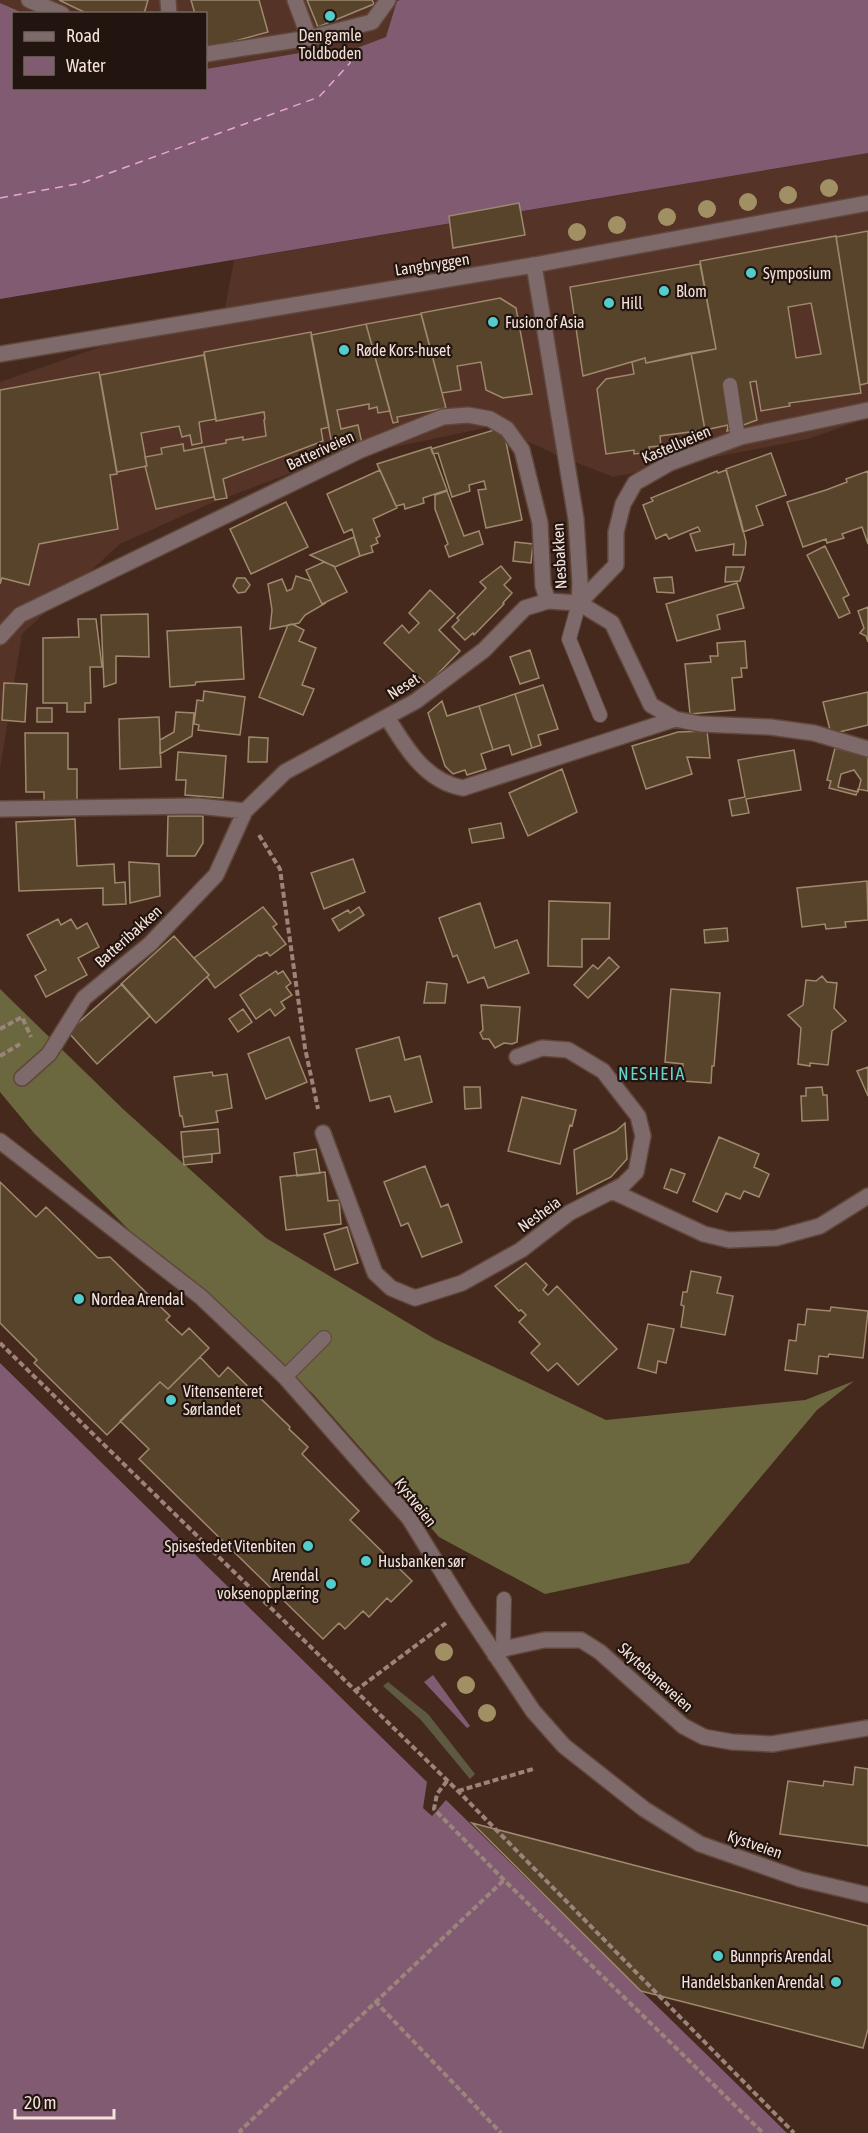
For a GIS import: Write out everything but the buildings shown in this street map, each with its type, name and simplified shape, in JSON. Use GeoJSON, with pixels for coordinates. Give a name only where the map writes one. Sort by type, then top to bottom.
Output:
{"type":"FeatureCollection","features":[{"type":"Feature","properties":{"kind":"street"},"geometry":{"type":"LineString","coordinates":[[29,0],[57,12]]}},
{"type":"Feature","properties":{"kind":"street"},"geometry":{"type":"LineString","coordinates":[[295,0],[309,38]]}},
{"type":"Feature","properties":{"kind":"street"},"geometry":{"type":"LineString","coordinates":[[207,54],[309,38],[372,22],[388,0]]}},
{"type":"Feature","properties":{"kind":"street","name":"Langbryggen"},"geometry":{"type":"LineString","coordinates":[[0,354],[534,265],[868,203]]}},
{"type":"Feature","properties":{"kind":"street","name":"Nesbakken"},"geometry":{"type":"LineString","coordinates":[[534,265],[576,519],[579,603],[612,623],[651,705],[675,719],[700,724],[770,727],[814,733],[868,749]]}},
{"type":"Feature","properties":{"kind":"street","name":"Kastellveien"},"geometry":{"type":"LineString","coordinates":[[579,603],[616,565],[616,532],[623,504],[635,483],[670,463],[738,438],[868,410]]}},
{"type":"Feature","properties":{"kind":"street","name":"Batteriveien"},"geometry":{"type":"LineString","coordinates":[[0,637],[20,615],[361,450],[443,417],[468,415],[490,418],[507,429],[522,450],[540,523],[543,586],[548,600]]}},
{"type":"Feature","properties":{"kind":"street","name":"Neset"},"geometry":{"type":"LineString","coordinates":[[245,812],[285,772],[416,701],[484,650],[525,608],[548,600],[579,603]]}},
{"type":"Feature","properties":{"kind":"street"},"geometry":{"type":"LineString","coordinates":[[387,717],[404,746],[424,768],[451,786],[464,788],[675,719]]}},
{"type":"Feature","properties":{"kind":"street"},"geometry":{"type":"LineString","coordinates":[[0,808],[198,806],[245,812]]}},
{"type":"Feature","properties":{"kind":"street","name":"Batteribakken"},"geometry":{"type":"LineString","coordinates":[[22,1078],[49,1054],[84,998],[150,944],[216,875],[245,812]]}},
{"type":"Feature","properties":{"kind":"street","name":"Nesheia"},"geometry":{"type":"LineString","coordinates":[[323,1133],[375,1273],[391,1288],[415,1298],[462,1283],[521,1250],[569,1213],[623,1185],[636,1172],[642,1136],[638,1116],[603,1071],[567,1050],[542,1047],[517,1058]]}},
{"type":"Feature","properties":{"kind":"street","name":"Kystveien"},"geometry":{"type":"LineString","coordinates":[[0,1141],[201,1297],[285,1377],[409,1518],[499,1652],[532,1711],[564,1746],[644,1809],[700,1844],[800,1879],[868,1895]]}},
{"type":"Feature","properties":{"kind":"street"},"geometry":{"type":"LineString","coordinates":[[612,1191],[704,1234],[729,1240],[776,1238],[820,1226],[868,1196]]}},
{"type":"Feature","properties":{"kind":"street","name":"Skytebaneveien"},"geometry":{"type":"LineString","coordinates":[[499,1652],[544,1640],[581,1640],[600,1652],[683,1726],[704,1737],[732,1742],[772,1743],[868,1728]]}},
{"type":"Feature","properties":{"kind":"lane"},"geometry":{"type":"LineString","coordinates":[[730,385],[738,438]]}},
{"type":"Feature","properties":{"kind":"lane"},"geometry":{"type":"LineString","coordinates":[[579,603],[569,639],[600,715]]}},
{"type":"Feature","properties":{"kind":"lane"},"geometry":{"type":"LineString","coordinates":[[285,1377],[324,1338]]}},
{"type":"Feature","properties":{"kind":"lane"},"geometry":{"type":"LineString","coordinates":[[499,1652],[504,1599]]}},
{"type":"Feature","properties":{"kind":"path"},"geometry":{"type":"LineString","coordinates":[[245,812],[280,869],[305,1048],[323,1133]]}},
{"type":"Feature","properties":{"kind":"path"},"geometry":{"type":"LineString","coordinates":[[0,1029],[22,1017]]}},
{"type":"Feature","properties":{"kind":"path"},"geometry":{"type":"LineString","coordinates":[[0,1056],[31,1037]]}},
{"type":"Feature","properties":{"kind":"path"},"geometry":{"type":"LineString","coordinates":[[0,1344],[458,1791],[794,2133]]}},
{"type":"Feature","properties":{"kind":"path"},"geometry":{"type":"LineString","coordinates":[[458,1791],[533,1769]]}},
{"type":"Feature","properties":{"kind":"path"},"geometry":{"type":"LineString","coordinates":[[447,1781],[437,1794],[434,1809],[763,2133]]}},
{"type":"Feature","properties":{"kind":"path"},"geometry":{"type":"LineString","coordinates":[[242,2133],[240,2131],[504,1880]]}},
{"type":"Feature","properties":{"kind":"path"},"geometry":{"type":"LineString","coordinates":[[375,2001],[501,2133]]}},
{"type":"Feature","properties":{"kind":"shaded area"},"geometry":{"type":"Polygon","coordinates":[[[0,0],[400,0],[397,1],[387,37],[328,59],[323,49],[207,69],[207,12],[19,12],[0,3],[0,0]]]}},
{"type":"Feature","properties":{"kind":"shaded area"},"geometry":{"type":"Polygon","coordinates":[[[868,153],[868,418],[808,439],[613,477],[557,455],[494,426],[315,464],[209,504],[120,544],[22,634],[0,768],[0,382],[117,341],[225,308],[234,260],[868,153]]]}},
{"type":"Feature","properties":{"kind":"shaded area"},"geometry":{"type":"Polygon","coordinates":[[[0,989],[123,1109],[266,1238],[435,1339],[606,1420],[805,1400],[854,1381],[817,1410],[689,1563],[545,1594],[439,1537],[312,1393],[168,1270],[34,1133],[0,1092],[0,989]]]}},
{"type":"Feature","properties":{"kind":"shaded area"},"geometry":{"type":"Polygon","coordinates":[[[388,1682],[428,1714],[475,1774],[470,1779],[421,1720],[383,1686],[388,1682]]]}},
{"type":"Feature","properties":{"kind":"water"},"geometry":{"type":"Polygon","coordinates":[[[868,0],[868,153],[0,299],[0,3],[21,12],[12,12],[12,90],[207,90],[207,69],[323,49],[328,59],[386,37],[397,1],[868,0]]]}},
{"type":"Feature","properties":{"kind":"water"},"geometry":{"type":"Polygon","coordinates":[[[0,1363],[427,1782],[423,1808],[432,1816],[446,1800],[787,2133],[0,2133],[0,1363]]]}},
{"type":"Feature","properties":{"kind":"water"},"geometry":{"type":"Polygon","coordinates":[[[433,1675],[470,1726],[467,1728],[424,1682],[433,1675]]]}},
{"type":"Feature","properties":{"kind":"ferry route"},"geometry":{"type":"LineString","coordinates":[[0,198],[82,183],[319,97],[350,63],[350,53]]}},
{"type":"Feature","properties":{"kind":"place","name":"Den gamle Toldboden"},"geometry":{"type":"Point","coordinates":[330,16]}},
{"type":"Feature","properties":{"kind":"place","name":"Symposium"},"geometry":{"type":"Point","coordinates":[751,273]}},
{"type":"Feature","properties":{"kind":"place","name":"Blom"},"geometry":{"type":"Point","coordinates":[664,291]}},
{"type":"Feature","properties":{"kind":"place","name":"Hill"},"geometry":{"type":"Point","coordinates":[609,303]}},
{"type":"Feature","properties":{"kind":"place","name":"Fusion of Asia"},"geometry":{"type":"Point","coordinates":[493,322]}},
{"type":"Feature","properties":{"kind":"place","name":"Røde Kors-huset"},"geometry":{"type":"Point","coordinates":[344,350]}},
{"type":"Feature","properties":{"kind":"place","name":"Nordea Arendal"},"geometry":{"type":"Point","coordinates":[79,1299]}},
{"type":"Feature","properties":{"kind":"place","name":"Vitensenteret Sørlandet"},"geometry":{"type":"Point","coordinates":[171,1400]}},
{"type":"Feature","properties":{"kind":"place","name":"Spisestedet Vitenbiten"},"geometry":{"type":"Point","coordinates":[308,1546]}},
{"type":"Feature","properties":{"kind":"place","name":"Husbanken sør"},"geometry":{"type":"Point","coordinates":[366,1561]}},
{"type":"Feature","properties":{"kind":"place","name":"Arendal voksenopplæring"},"geometry":{"type":"Point","coordinates":[331,1584]}},
{"type":"Feature","properties":{"kind":"place","name":"Bunnpris Arendal"},"geometry":{"type":"Point","coordinates":[718,1956]}},
{"type":"Feature","properties":{"kind":"place","name":"Handelsbanken Arendal"},"geometry":{"type":"Point","coordinates":[836,1982]}},
{"type":"Feature","properties":{"kind":"district","name":"NESHEIA"},"geometry":{"type":"Point","coordinates":[652,1073]}}]}
